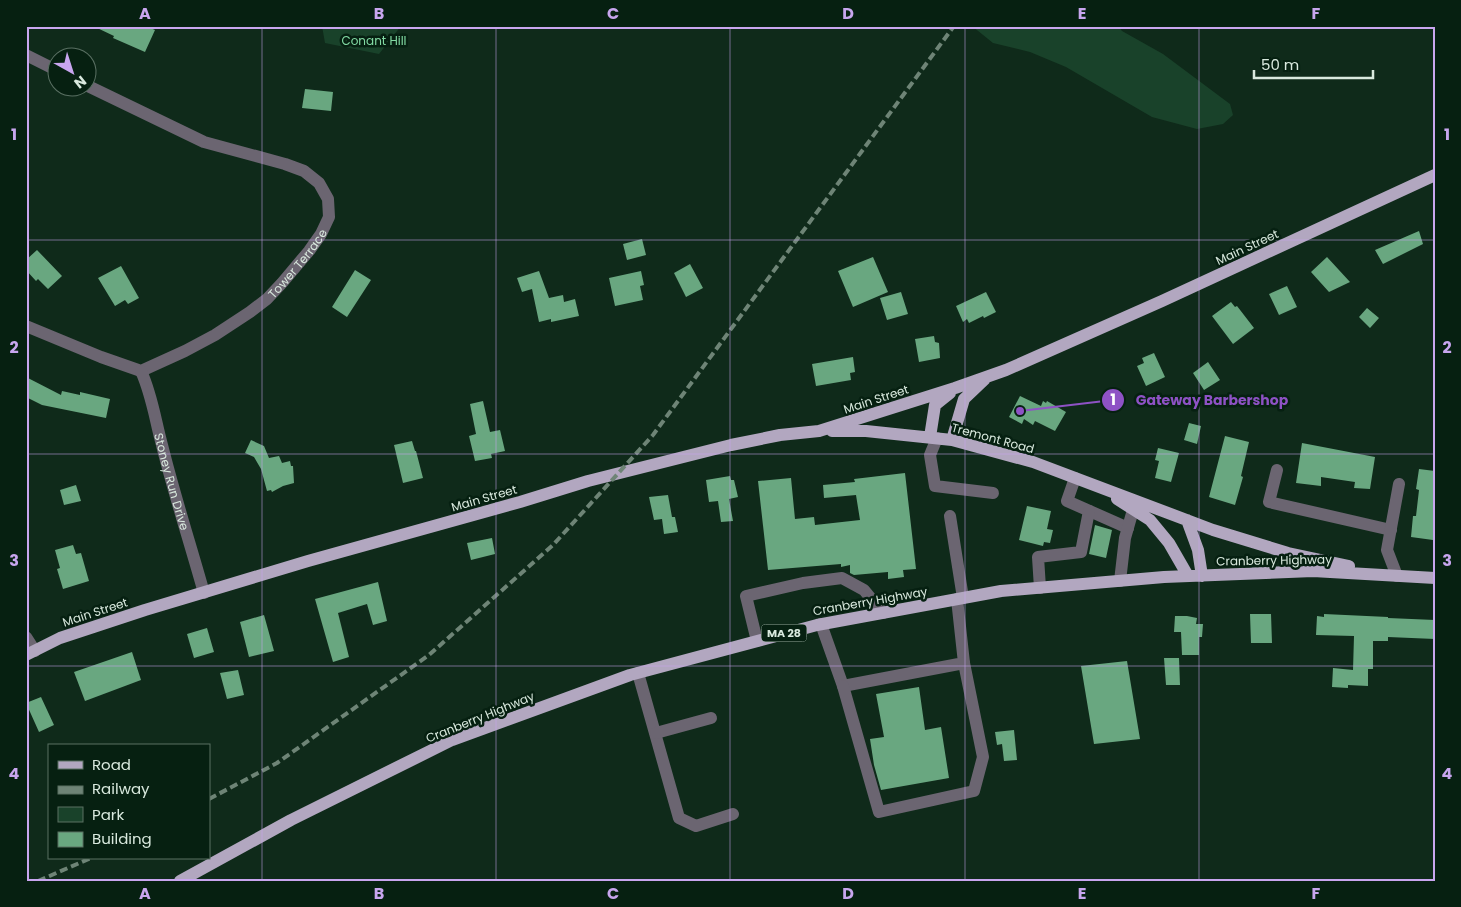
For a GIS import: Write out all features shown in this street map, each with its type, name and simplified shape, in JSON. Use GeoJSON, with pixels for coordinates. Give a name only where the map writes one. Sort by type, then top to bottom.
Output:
{"type":"FeatureCollection","features":[{"type":"Feature","properties":{"kind":"main road","name":"Main Street"},"geometry":{"type":"LineString","coordinates":[[31,653],[60,638],[308,561],[597,479],[731,445],[780,435],[819,431],[956,388],[1006,370],[1162,301],[1435,175]]}},
{"type":"Feature","properties":{"kind":"main road","name":"Main Street"},"geometry":{"type":"LineString","coordinates":[[952,440],[964,399],[987,377]]}},
{"type":"Feature","properties":{"kind":"main road","name":"Main Street"},"geometry":{"type":"LineString","coordinates":[[934,438],[935,405],[956,388]]}},
{"type":"Feature","properties":{"kind":"main road","name":"Tremont Road"},"geometry":{"type":"LineString","coordinates":[[819,431],[866,431],[952,440],[1033,462],[1213,530],[1288,553],[1394,576]]}},
{"type":"Feature","properties":{"kind":"main road","name":"Tremont Road"},"geometry":{"type":"LineString","coordinates":[[1096,486],[1150,520],[1170,543],[1188,576]]}},
{"type":"Feature","properties":{"kind":"main road"},"geometry":{"type":"LineString","coordinates":[[1187,520],[1198,550],[1202,576]]}},
{"type":"Feature","properties":{"kind":"main road","name":"Cranberry Highway"},"geometry":{"type":"LineString","coordinates":[[180,881],[283,824],[452,740],[638,672],[821,624],[1001,592],[1120,581],[1313,570],[1435,578]]}},
{"type":"Feature","properties":{"kind":"street"},"geometry":{"type":"LineString","coordinates":[[26,55],[48,66]]}},
{"type":"Feature","properties":{"kind":"street","name":"Tower Terrace"},"geometry":{"type":"LineString","coordinates":[[98,91],[204,142],[304,171],[319,183],[328,199],[329,218],[321,234],[309,252],[267,299],[215,335],[141,371]]}},
{"type":"Feature","properties":{"kind":"street"},"geometry":{"type":"LineString","coordinates":[[26,326],[101,357],[141,371]]}},
{"type":"Feature","properties":{"kind":"street","name":"Stoney Run Drive"},"geometry":{"type":"LineString","coordinates":[[141,371],[148,385],[154,405],[162,444],[204,593]]}},
{"type":"Feature","properties":{"kind":"street"},"geometry":{"type":"LineString","coordinates":[[934,438],[930,455],[935,486],[993,493]]}},
{"type":"Feature","properties":{"kind":"street"},"geometry":{"type":"LineString","coordinates":[[1277,470],[1269,502],[1391,530]]}},
{"type":"Feature","properties":{"kind":"street"},"geometry":{"type":"LineString","coordinates":[[1075,478],[1066,502],[1128,528]]}},
{"type":"Feature","properties":{"kind":"street"},"geometry":{"type":"LineString","coordinates":[[1394,576],[1387,550],[1399,484]]}},
{"type":"Feature","properties":{"kind":"street"},"geometry":{"type":"LineString","coordinates":[[1120,581],[1125,538],[1134,510]]}},
{"type":"Feature","properties":{"kind":"street"},"geometry":{"type":"LineString","coordinates":[[1040,588],[1038,557],[1081,552],[1089,511]]}},
{"type":"Feature","properties":{"kind":"street"},"geometry":{"type":"LineString","coordinates":[[821,624],[843,686],[879,812],[974,791],[983,757],[964,663],[960,599],[950,516]]}},
{"type":"Feature","properties":{"kind":"street"},"geometry":{"type":"LineString","coordinates":[[757,641],[746,596],[803,583],[842,578],[864,590],[883,613]]}},
{"type":"Feature","properties":{"kind":"street"},"geometry":{"type":"LineString","coordinates":[[26,637],[31,653]]}},
{"type":"Feature","properties":{"kind":"street"},"geometry":{"type":"LineString","coordinates":[[843,686],[964,663]]}},
{"type":"Feature","properties":{"kind":"street"},"geometry":{"type":"LineString","coordinates":[[638,672],[679,818],[696,826],[733,814]]}},
{"type":"Feature","properties":{"kind":"street"},"geometry":{"type":"LineString","coordinates":[[656,733],[711,718]]}},
{"type":"Feature","properties":{"kind":"green space","name":"Conant Hill"},"geometry":{"type":"Polygon","coordinates":[[[322,26],[401,26],[379,54],[325,43],[322,26]]]}},
{"type":"Feature","properties":{"kind":"green space"},"geometry":{"type":"Polygon","coordinates":[[[972,26],[1118,26],[1122,31],[1163,54],[1230,104],[1233,115],[1223,124],[1197,129],[1152,117],[1066,67],[1030,52],[993,43],[972,26]]]}},
{"type":"Feature","properties":{"kind":"building"},"geometry":{"type":"Polygon","coordinates":[[[93,26],[146,26],[155,30],[145,52],[113,38],[114,36],[93,26]]]}},
{"type":"Feature","properties":{"kind":"building"},"geometry":{"type":"Polygon","coordinates":[[[305,89],[333,92],[331,111],[302,108],[305,89]]]}},
{"type":"Feature","properties":{"kind":"building"},"geometry":{"type":"Polygon","coordinates":[[[1419,231],[1423,244],[1383,264],[1375,250],[1419,231]]]}},
{"type":"Feature","properties":{"kind":"building"},"geometry":{"type":"Polygon","coordinates":[[[642,239],[646,255],[627,260],[623,244],[642,239]]]}},
{"type":"Feature","properties":{"kind":"building"},"geometry":{"type":"Polygon","coordinates":[[[37,250],[62,276],[48,289],[38,279],[36,281],[26,270],[26,260],[37,250]]]}},
{"type":"Feature","properties":{"kind":"building"},"geometry":{"type":"Polygon","coordinates":[[[873,257],[888,292],[853,307],[838,271],[873,257]]]}},
{"type":"Feature","properties":{"kind":"building"},"geometry":{"type":"Polygon","coordinates":[[[1327,257],[1350,282],[1329,292],[1311,272],[1327,257]]]}},
{"type":"Feature","properties":{"kind":"building"},"geometry":{"type":"Polygon","coordinates":[[[690,264],[703,288],[686,297],[674,273],[690,264]]]}},
{"type":"Feature","properties":{"kind":"building"},"geometry":{"type":"Polygon","coordinates":[[[121,266],[139,298],[128,304],[125,300],[115,306],[98,278],[121,266]]]}},
{"type":"Feature","properties":{"kind":"building"},"geometry":{"type":"Polygon","coordinates":[[[355,270],[371,280],[347,317],[332,307],[355,270]]]}},
{"type":"Feature","properties":{"kind":"building"},"geometry":{"type":"Polygon","coordinates":[[[539,271],[549,298],[563,295],[564,302],[575,299],[579,316],[551,322],[551,319],[539,322],[532,289],[522,292],[517,278],[539,271]]]}},
{"type":"Feature","properties":{"kind":"building"},"geometry":{"type":"Polygon","coordinates":[[[641,271],[644,285],[640,286],[643,300],[615,306],[609,278],[641,271]]]}},
{"type":"Feature","properties":{"kind":"building"},"geometry":{"type":"Polygon","coordinates":[[[1287,286],[1297,307],[1279,315],[1269,294],[1287,286]]]}},
{"type":"Feature","properties":{"kind":"building"},"geometry":{"type":"Polygon","coordinates":[[[901,292],[908,314],[887,320],[880,298],[901,292]]]}},
{"type":"Feature","properties":{"kind":"building"},"geometry":{"type":"Polygon","coordinates":[[[986,292],[996,312],[969,323],[967,319],[963,322],[956,306],[986,292]]]}},
{"type":"Feature","properties":{"kind":"building"},"geometry":{"type":"Polygon","coordinates":[[[1231,302],[1235,307],[1237,306],[1254,328],[1233,344],[1212,316],[1231,302]]]}},
{"type":"Feature","properties":{"kind":"building"},"geometry":{"type":"Polygon","coordinates":[[[1367,308],[1379,318],[1370,328],[1359,317],[1367,308]]]}},
{"type":"Feature","properties":{"kind":"building"},"geometry":{"type":"Polygon","coordinates":[[[934,336],[935,342],[939,343],[940,358],[919,362],[915,339],[934,336]]]}},
{"type":"Feature","properties":{"kind":"building"},"geometry":{"type":"Polygon","coordinates":[[[1154,353],[1165,377],[1146,386],[1137,366],[1144,363],[1142,358],[1154,353]]]}},
{"type":"Feature","properties":{"kind":"building"},"geometry":{"type":"Polygon","coordinates":[[[853,357],[855,372],[850,373],[851,380],[816,386],[812,364],[853,357]]]}},
{"type":"Feature","properties":{"kind":"building"},"geometry":{"type":"Polygon","coordinates":[[[1208,362],[1220,380],[1204,390],[1193,373],[1208,362]]]}},
{"type":"Feature","properties":{"kind":"building"},"geometry":{"type":"Polygon","coordinates":[[[26,377],[61,395],[62,391],[80,395],[80,392],[110,399],[106,418],[42,405],[26,397],[26,377]]]}},
{"type":"Feature","properties":{"kind":"building"},"geometry":{"type":"Polygon","coordinates":[[[1020,396],[1041,406],[1043,401],[1046,403],[1047,401],[1066,412],[1055,431],[1035,421],[1033,425],[1024,419],[1022,424],[1009,417],[1020,396]]]}},
{"type":"Feature","properties":{"kind":"building"},"geometry":{"type":"Polygon","coordinates":[[[483,401],[490,432],[500,430],[505,451],[491,454],[492,458],[475,461],[469,436],[476,434],[470,404],[483,401]]]}},
{"type":"Feature","properties":{"kind":"building"},"geometry":{"type":"Polygon","coordinates":[[[1189,423],[1201,426],[1197,444],[1184,440],[1189,423]]]}},
{"type":"Feature","properties":{"kind":"building"},"geometry":{"type":"Polygon","coordinates":[[[1225,436],[1249,442],[1241,476],[1243,477],[1235,505],[1209,497],[1225,436]]]}},
{"type":"Feature","properties":{"kind":"building"},"geometry":{"type":"Polygon","coordinates":[[[251,440],[264,446],[269,458],[279,456],[282,463],[290,461],[291,466],[293,466],[294,483],[272,492],[271,490],[267,491],[261,469],[254,457],[245,453],[251,440]]]}},
{"type":"Feature","properties":{"kind":"building"},"geometry":{"type":"Polygon","coordinates":[[[412,441],[423,478],[403,483],[394,445],[412,441]]]}},
{"type":"Feature","properties":{"kind":"building"},"geometry":{"type":"Polygon","coordinates":[[[1302,443],[1375,457],[1370,489],[1354,488],[1355,482],[1321,477],[1321,486],[1296,483],[1302,443]]]}},
{"type":"Feature","properties":{"kind":"building"},"geometry":{"type":"Polygon","coordinates":[[[1158,448],[1179,453],[1171,482],[1155,478],[1159,461],[1155,460],[1158,448]]]}},
{"type":"Feature","properties":{"kind":"building"},"geometry":{"type":"Polygon","coordinates":[[[1419,469],[1435,471],[1435,525],[1433,540],[1411,537],[1413,516],[1416,516],[1419,490],[1416,489],[1419,469]]]}},
{"type":"Feature","properties":{"kind":"building"},"geometry":{"type":"Polygon","coordinates":[[[905,473],[916,569],[903,570],[904,577],[888,579],[888,572],[854,575],[850,573],[850,565],[841,567],[841,564],[768,570],[758,481],[791,478],[795,519],[814,517],[815,525],[860,520],[856,495],[824,498],[823,485],[855,482],[854,479],[905,473]]]}},
{"type":"Feature","properties":{"kind":"building"},"geometry":{"type":"Polygon","coordinates":[[[730,476],[731,480],[734,480],[738,497],[729,499],[733,521],[721,522],[718,501],[709,502],[706,480],[730,476]]]}},
{"type":"Feature","properties":{"kind":"building"},"geometry":{"type":"Polygon","coordinates":[[[76,485],[81,501],[64,505],[60,490],[76,485]]]}},
{"type":"Feature","properties":{"kind":"building"},"geometry":{"type":"Polygon","coordinates":[[[668,495],[672,517],[675,517],[678,532],[664,534],[662,519],[654,520],[649,497],[668,495]]]}},
{"type":"Feature","properties":{"kind":"building"},"geometry":{"type":"Polygon","coordinates":[[[1027,506],[1051,511],[1047,529],[1053,530],[1050,543],[1044,542],[1043,546],[1019,540],[1027,506]]]}},
{"type":"Feature","properties":{"kind":"building"},"geometry":{"type":"Polygon","coordinates":[[[1095,525],[1112,530],[1106,558],[1089,554],[1095,525]]]}},
{"type":"Feature","properties":{"kind":"building"},"geometry":{"type":"Polygon","coordinates":[[[492,538],[495,554],[471,560],[467,543],[492,538]]]}},
{"type":"Feature","properties":{"kind":"building"},"geometry":{"type":"Polygon","coordinates":[[[73,545],[76,554],[81,553],[89,581],[63,589],[57,569],[60,568],[55,550],[73,545]]]}},
{"type":"Feature","properties":{"kind":"building"},"geometry":{"type":"Polygon","coordinates":[[[378,582],[387,621],[373,625],[367,604],[338,613],[349,657],[333,662],[315,599],[378,582]]]}},
{"type":"Feature","properties":{"kind":"building"},"geometry":{"type":"Polygon","coordinates":[[[1250,614],[1271,614],[1272,643],[1251,643],[1250,614]]]}},
{"type":"Feature","properties":{"kind":"building"},"geometry":{"type":"Polygon","coordinates":[[[1324,614],[1435,620],[1435,639],[1388,637],[1388,641],[1373,641],[1373,669],[1368,669],[1368,686],[1348,685],[1348,688],[1332,687],[1333,668],[1353,670],[1354,636],[1316,635],[1317,616],[1324,617],[1324,614]]]}},
{"type":"Feature","properties":{"kind":"building"},"geometry":{"type":"Polygon","coordinates":[[[264,615],[274,651],[249,657],[240,622],[264,615]]]}},
{"type":"Feature","properties":{"kind":"building"},"geometry":{"type":"Polygon","coordinates":[[[1175,616],[1197,618],[1196,624],[1203,624],[1202,637],[1199,637],[1199,655],[1182,655],[1181,632],[1174,632],[1175,616]]]}},
{"type":"Feature","properties":{"kind":"building"},"geometry":{"type":"Polygon","coordinates":[[[207,628],[214,652],[194,658],[187,634],[207,628]]]}},
{"type":"Feature","properties":{"kind":"building"},"geometry":{"type":"Polygon","coordinates":[[[132,652],[141,680],[85,701],[74,672],[132,652]]]}},
{"type":"Feature","properties":{"kind":"building"},"geometry":{"type":"Polygon","coordinates":[[[1164,658],[1179,658],[1180,685],[1166,685],[1164,658]]]}},
{"type":"Feature","properties":{"kind":"building"},"geometry":{"type":"Polygon","coordinates":[[[1127,661],[1140,739],[1094,744],[1081,666],[1127,661]]]}},
{"type":"Feature","properties":{"kind":"building"},"geometry":{"type":"Polygon","coordinates":[[[238,670],[244,695],[227,699],[220,673],[238,670]]]}},
{"type":"Feature","properties":{"kind":"building"},"geometry":{"type":"Polygon","coordinates":[[[919,687],[925,730],[941,727],[949,778],[881,790],[874,765],[870,739],[884,737],[876,694],[919,687]]]}},
{"type":"Feature","properties":{"kind":"building"},"geometry":{"type":"Polygon","coordinates":[[[41,697],[54,725],[39,732],[26,703],[41,697]]]}},
{"type":"Feature","properties":{"kind":"building"},"geometry":{"type":"Polygon","coordinates":[[[1014,730],[1017,760],[1004,761],[1002,744],[997,745],[995,732],[1014,730]]]}},
{"type":"Feature","properties":{"kind":"railway"},"geometry":{"type":"LineString","coordinates":[[210,798],[277,763],[429,655],[553,545],[653,435],[954,26]]}},
{"type":"Feature","properties":{"kind":"railway"},"geometry":{"type":"LineString","coordinates":[[38,881],[86,860]]}},
{"type":"Feature","properties":{"kind":"place","name":"Gateway Barbershop"},"geometry":{"type":"Point","coordinates":[1020,411]}}]}
